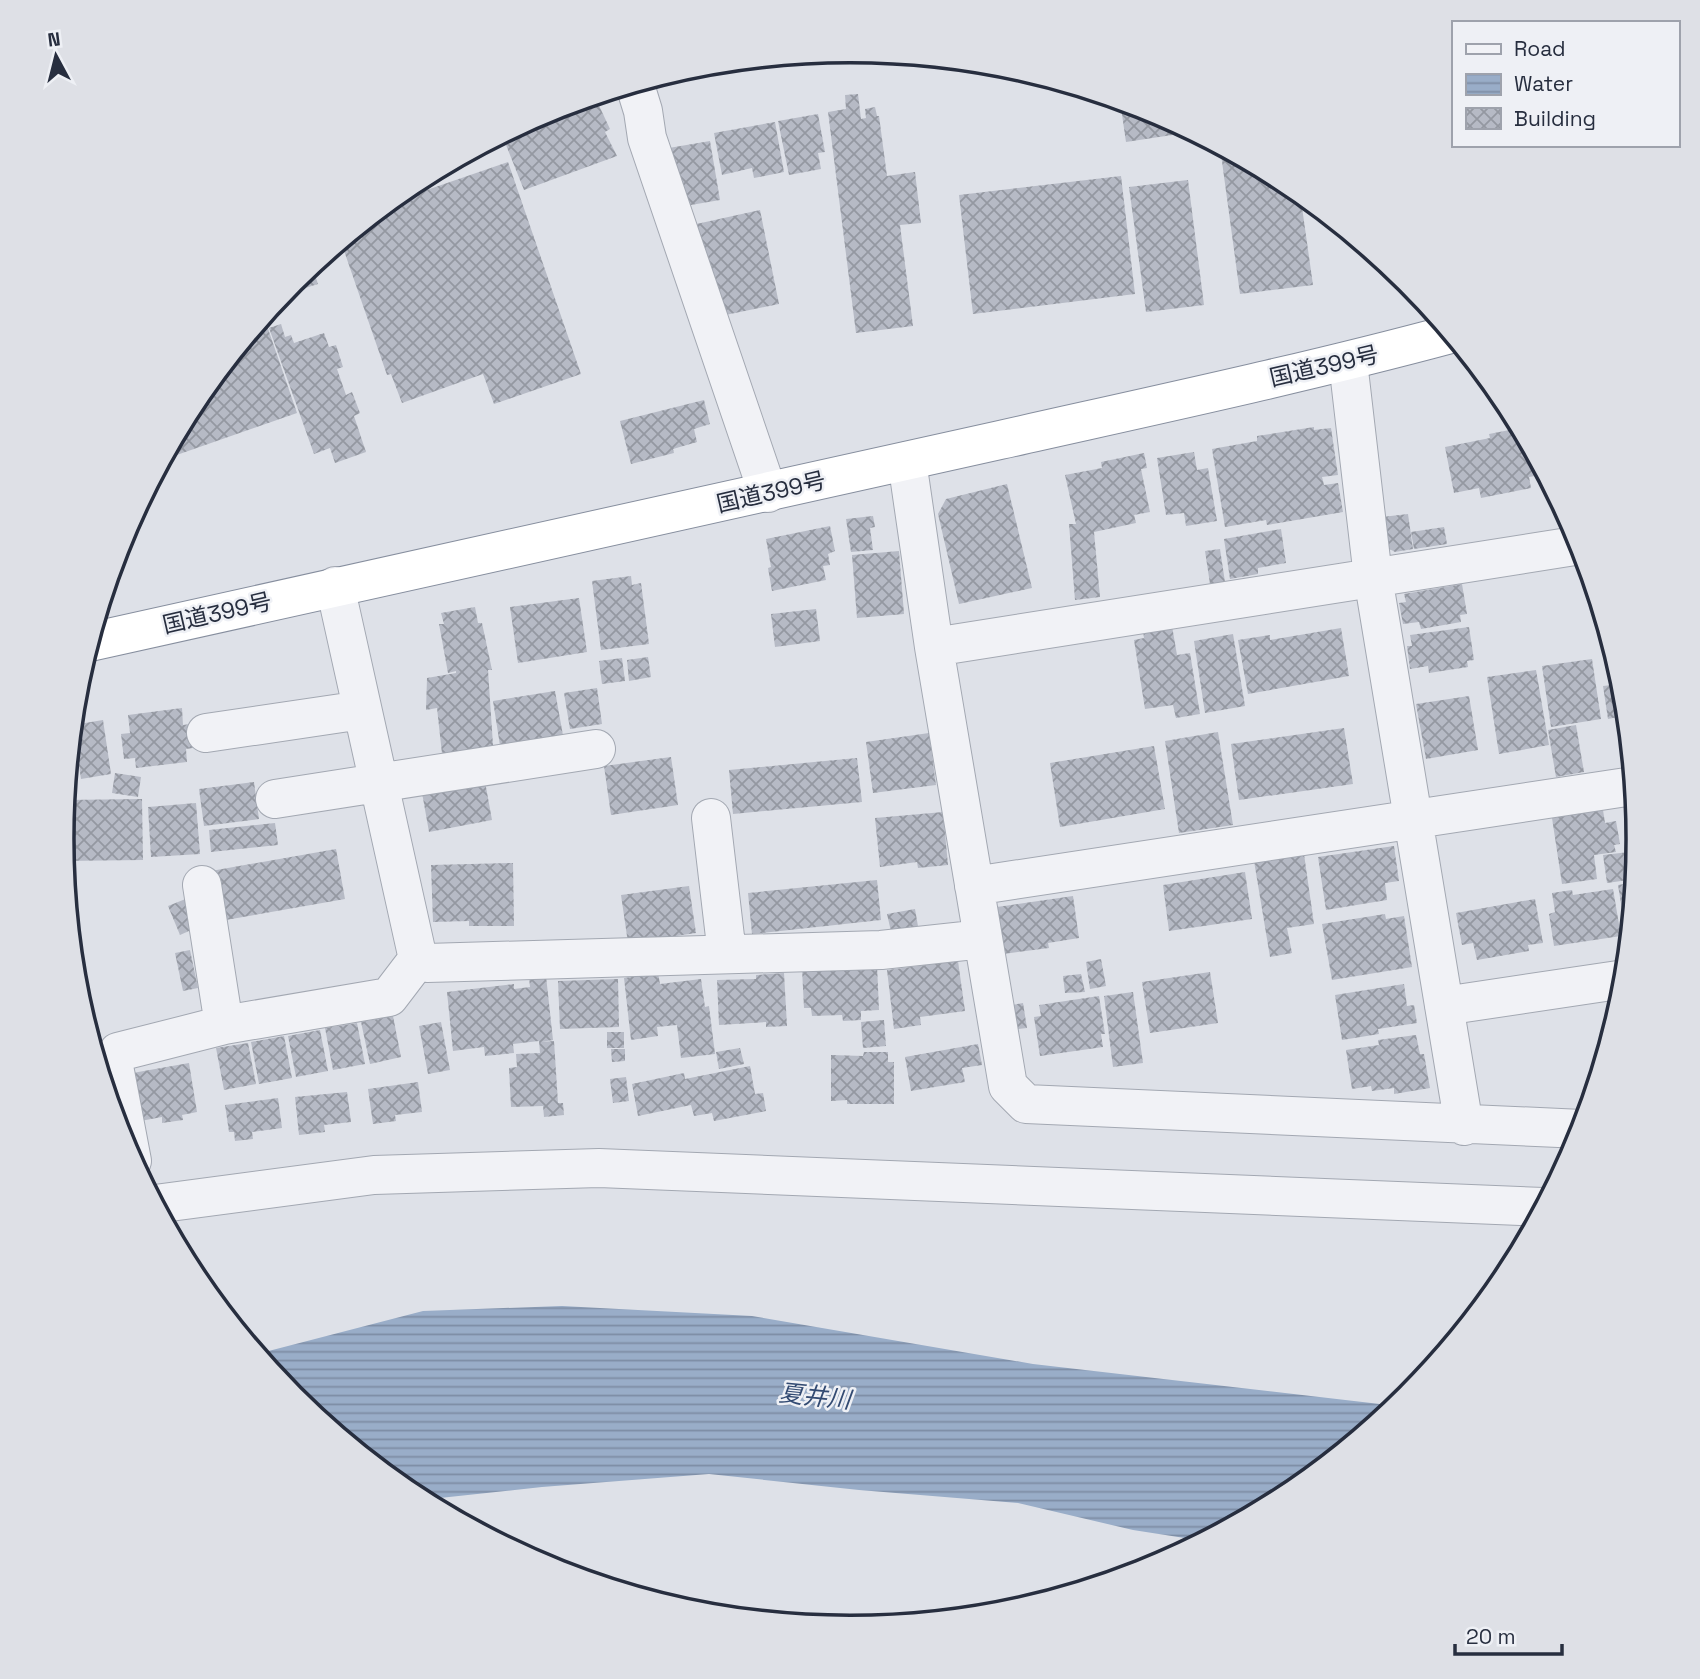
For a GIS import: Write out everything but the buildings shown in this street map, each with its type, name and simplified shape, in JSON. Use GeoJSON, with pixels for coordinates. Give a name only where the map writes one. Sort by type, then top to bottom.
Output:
{"type":"FeatureCollection","features":[{"type":"Feature","properties":{"kind":"highway","name":"国道399号"},"geometry":{"type":"LineString","coordinates":[[100,640],[1348,362],[1441,337]]}},
{"type":"Feature","properties":{"kind":"street"},"geometry":{"type":"LineString","coordinates":[[637,93],[643,111],[646,138],[768,493]]}},
{"type":"Feature","properties":{"kind":"street"},"geometry":{"type":"LineString","coordinates":[[1348,362],[1373,577],[1464,1126]]}},
{"type":"Feature","properties":{"kind":"street"},"geometry":{"type":"LineString","coordinates":[[907,461],[934,647],[1008,1086],[1026,1104],[1464,1126],[1570,1129]]}},
{"type":"Feature","properties":{"kind":"street"},"geometry":{"type":"LineString","coordinates":[[934,647],[1569,547]]}},
{"type":"Feature","properties":{"kind":"street"},"geometry":{"type":"LineString","coordinates":[[122,1107],[113,1061],[106,1053],[225,1025],[389,997],[418,959],[335,586]]}},
{"type":"Feature","properties":{"kind":"street"},"geometry":{"type":"LineString","coordinates":[[206,733],[362,710]]}},
{"type":"Feature","properties":{"kind":"street"},"geometry":{"type":"LineString","coordinates":[[275,799],[596,749]]}},
{"type":"Feature","properties":{"kind":"street"},"geometry":{"type":"LineString","coordinates":[[974,887],[1625,787]]}},
{"type":"Feature","properties":{"kind":"street"},"geometry":{"type":"LineString","coordinates":[[712,818],[727,954]]}},
{"type":"Feature","properties":{"kind":"street"},"geometry":{"type":"LineString","coordinates":[[202,885],[225,1025]]}},
{"type":"Feature","properties":{"kind":"street"},"geometry":{"type":"LineString","coordinates":[[418,959],[427,962],[881,950],[983,939]]}},
{"type":"Feature","properties":{"kind":"street"},"geometry":{"type":"LineString","coordinates":[[1444,1006],[1614,981]]}},
{"type":"Feature","properties":{"kind":"street"},"geometry":{"type":"LineString","coordinates":[[165,1203],[374,1175],[599,1168],[1533,1207]]}},
{"type":"Feature","properties":{"kind":"water","name":"夏井川"},"geometry":{"type":"Polygon","coordinates":[[[562,1306],[752,1316],[1033,1364],[1382,1404],[1323,1456],[1281,1485],[1188,1538],[1133,1530],[1018,1503],[709,1474],[440,1498],[377,1456],[301,1389],[266,1352],[423,1311],[562,1306]]]}}]}
